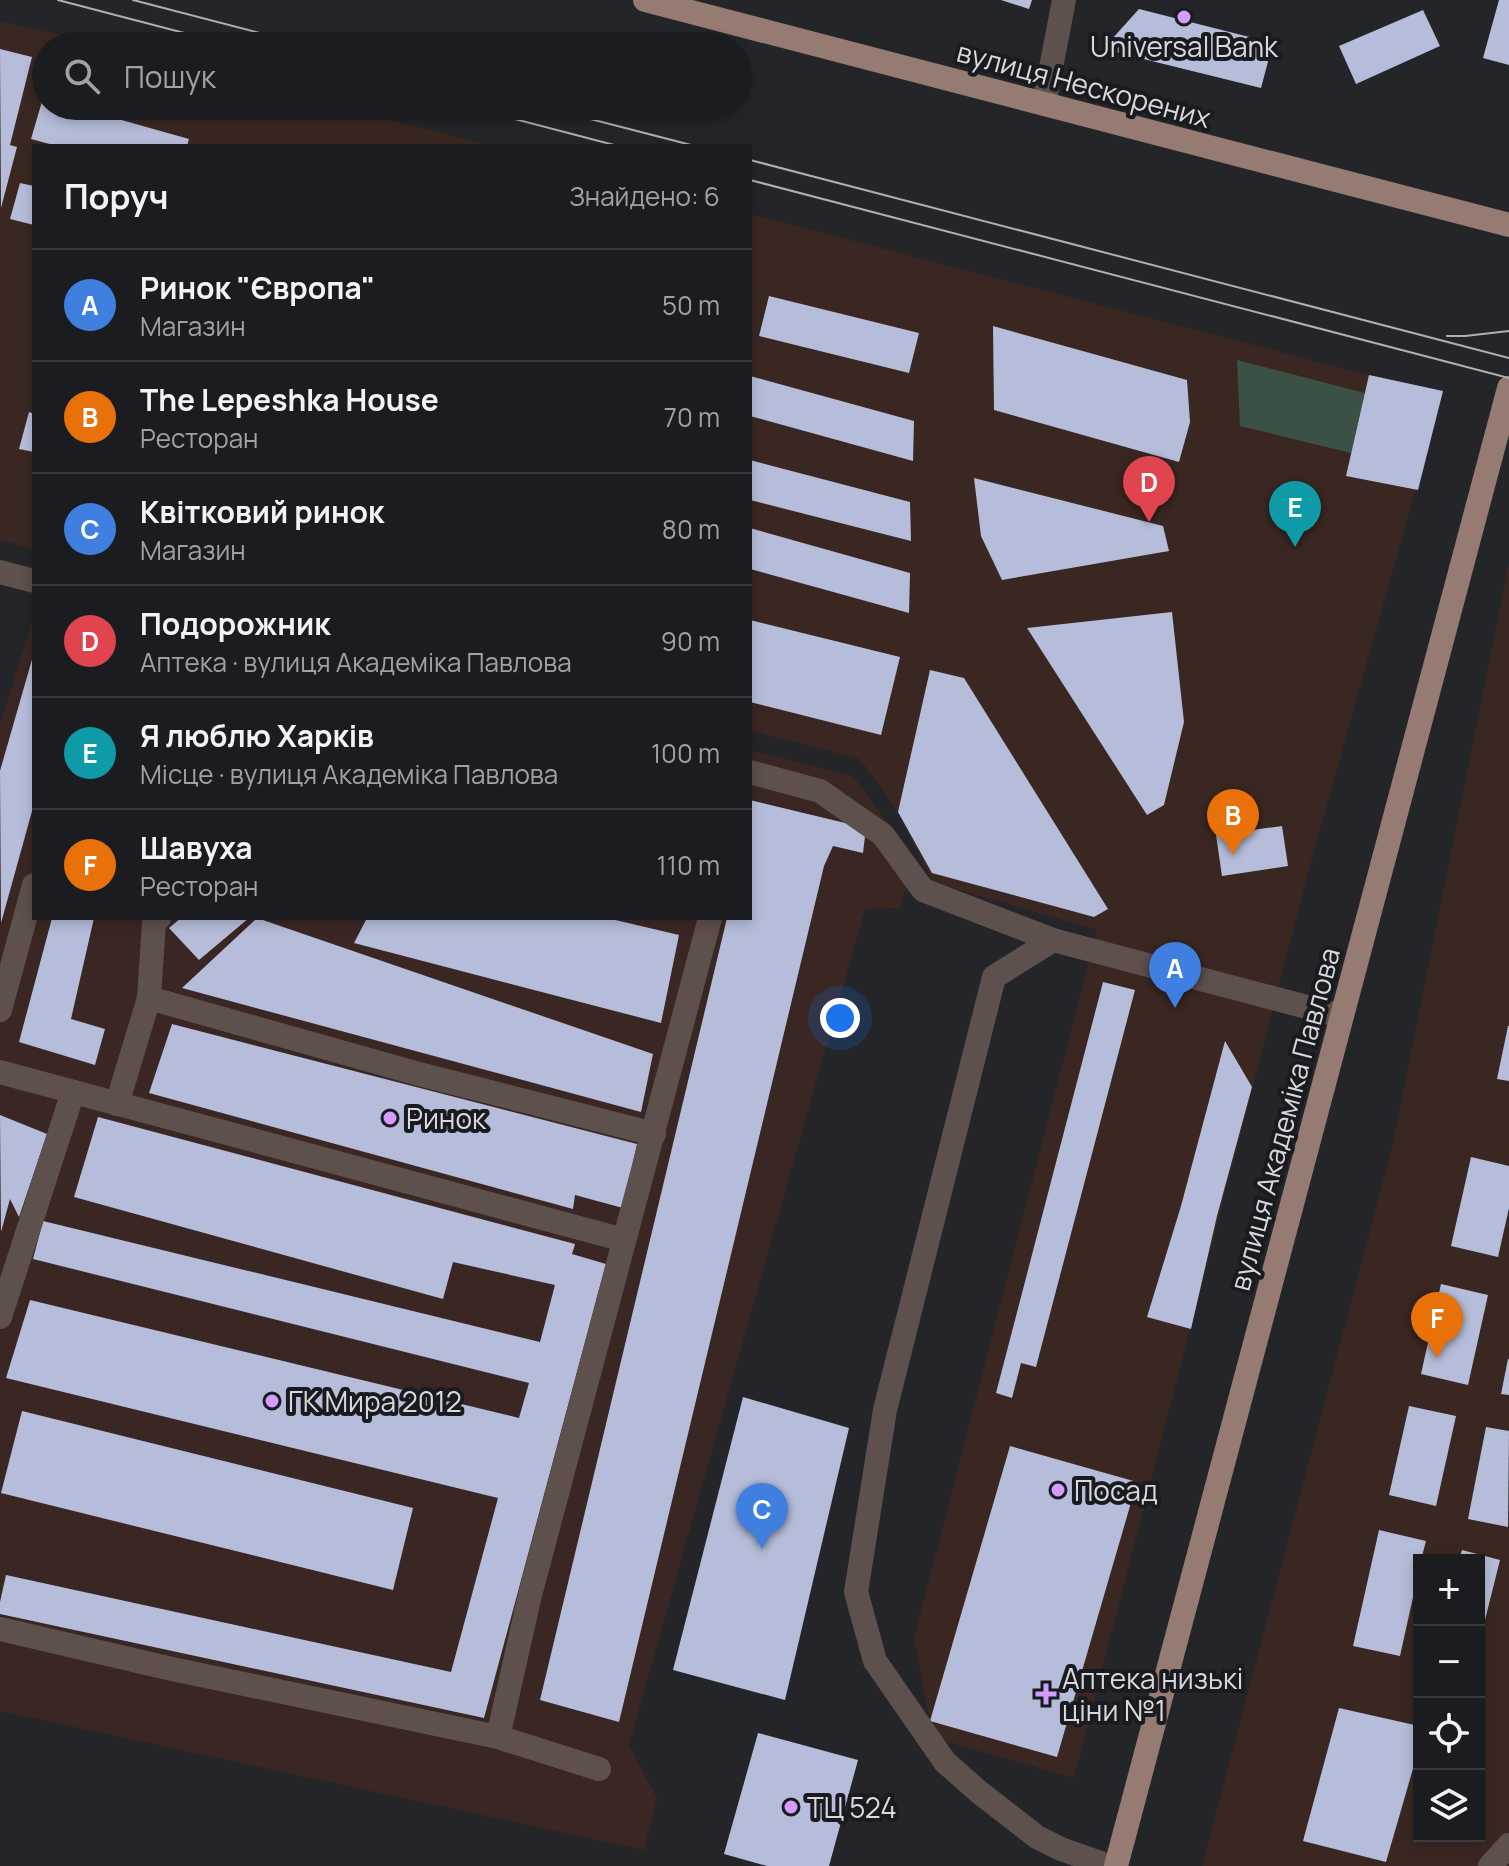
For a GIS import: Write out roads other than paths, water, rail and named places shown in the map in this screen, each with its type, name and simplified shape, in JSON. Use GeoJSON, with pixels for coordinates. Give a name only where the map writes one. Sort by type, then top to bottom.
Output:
{"type":"FeatureCollection","features":[{"type":"Feature","properties":{"kind":"main road","name":"вулиця Нескорених"},"geometry":{"type":"LineString","coordinates":[[645,0],[705,8],[1044,104],[1509,225]]}},
{"type":"Feature","properties":{"kind":"main road","name":"вулиця Академіка Павлова"},"geometry":{"type":"LineString","coordinates":[[1116,1866],[1509,388]]}},
{"type":"Feature","properties":{"kind":"lane"},"geometry":{"type":"LineString","coordinates":[[1044,104],[1064,0]]}},
{"type":"Feature","properties":{"kind":"lane"},"geometry":{"type":"LineString","coordinates":[[0,572],[32,580]]}},
{"type":"Feature","properties":{"kind":"lane"},"geometry":{"type":"LineString","coordinates":[[752,773],[820,791],[883,835],[923,890],[1053,940],[1341,1016]]}},
{"type":"Feature","properties":{"kind":"lane"},"geometry":{"type":"LineString","coordinates":[[0,1010],[32,892]]}},
{"type":"Feature","properties":{"kind":"lane"},"geometry":{"type":"LineString","coordinates":[[117,1104],[149,998],[156,920]]}},
{"type":"Feature","properties":{"kind":"lane"},"geometry":{"type":"LineString","coordinates":[[498,1737],[529,1599],[709,920]]}},
{"type":"Feature","properties":{"kind":"lane"},"geometry":{"type":"LineString","coordinates":[[1053,940],[994,977],[885,1410],[856,1592],[875,1661],[945,1762],[1037,1837],[1109,1866]]}},
{"type":"Feature","properties":{"kind":"lane"},"geometry":{"type":"LineString","coordinates":[[149,998],[419,1074],[654,1134]]}},
{"type":"Feature","properties":{"kind":"lane"},"geometry":{"type":"LineString","coordinates":[[0,1072],[624,1240]]}},
{"type":"Feature","properties":{"kind":"lane"},"geometry":{"type":"LineString","coordinates":[[0,1317],[73,1092]]}},
{"type":"Feature","properties":{"kind":"lane"},"geometry":{"type":"LineString","coordinates":[[0,1629],[172,1669],[498,1737],[599,1769]]}},
{"type":"Feature","properties":{"kind":"lane"},"geometry":{"type":"LineString","coordinates":[[1490,1866],[1509,1845]]}},
{"type":"Feature","properties":{"kind":"tram line"},"geometry":{"type":"LineString","coordinates":[[58,0],[180,32]]}},
{"type":"Feature","properties":{"kind":"tram line"},"geometry":{"type":"LineString","coordinates":[[133,0],[256,32]]}},
{"type":"Feature","properties":{"kind":"tram line"},"geometry":{"type":"LineString","coordinates":[[519,120],[610,144]]}},
{"type":"Feature","properties":{"kind":"tram line"},"geometry":{"type":"LineString","coordinates":[[594,120],[687,144]]}},
{"type":"Feature","properties":{"kind":"tram line"},"geometry":{"type":"LineString","coordinates":[[752,161],[1509,358]]}},
{"type":"Feature","properties":{"kind":"tram line"},"geometry":{"type":"LineString","coordinates":[[752,181],[1509,378]]}},
{"type":"Feature","properties":{"kind":"tram line"},"geometry":{"type":"LineString","coordinates":[[1447,336],[1509,331]]}},
{"type":"Feature","properties":{"kind":"place","name":"Universal Bank"},"geometry":{"type":"Point","coordinates":[1184,17]}},
{"type":"Feature","properties":{"kind":"place","name":"Подорожник"},"geometry":{"type":"Point","coordinates":[1149,522]}},
{"type":"Feature","properties":{"kind":"place","name":"Я люблю Харків"},"geometry":{"type":"Point","coordinates":[1295,547]}},
{"type":"Feature","properties":{"kind":"place","name":"The Lepeshka House"},"geometry":{"type":"Point","coordinates":[1233,855]}},
{"type":"Feature","properties":{"kind":"place","name":"Ринок \"Європа\""},"geometry":{"type":"Point","coordinates":[1175,1008]}},
{"type":"Feature","properties":{"kind":"place","name":"Ринок"},"geometry":{"type":"Point","coordinates":[390,1118]}},
{"type":"Feature","properties":{"kind":"place","name":"Шавуха"},"geometry":{"type":"Point","coordinates":[1437,1358]}},
{"type":"Feature","properties":{"kind":"place","name":"ГК Мира 2012"},"geometry":{"type":"Point","coordinates":[272,1401]}},
{"type":"Feature","properties":{"kind":"place","name":"Посад"},"geometry":{"type":"Point","coordinates":[1058,1490]}},
{"type":"Feature","properties":{"kind":"place","name":"Квітковий ринок"},"geometry":{"type":"Point","coordinates":[762,1549]}},
{"type":"Feature","properties":{"kind":"place","name":"Аптека низькі ціни №1"},"geometry":{"type":"Point","coordinates":[1046,1694]}},
{"type":"Feature","properties":{"kind":"place","name":"ТЦ 524"},"geometry":{"type":"Point","coordinates":[791,1807]}}]}
